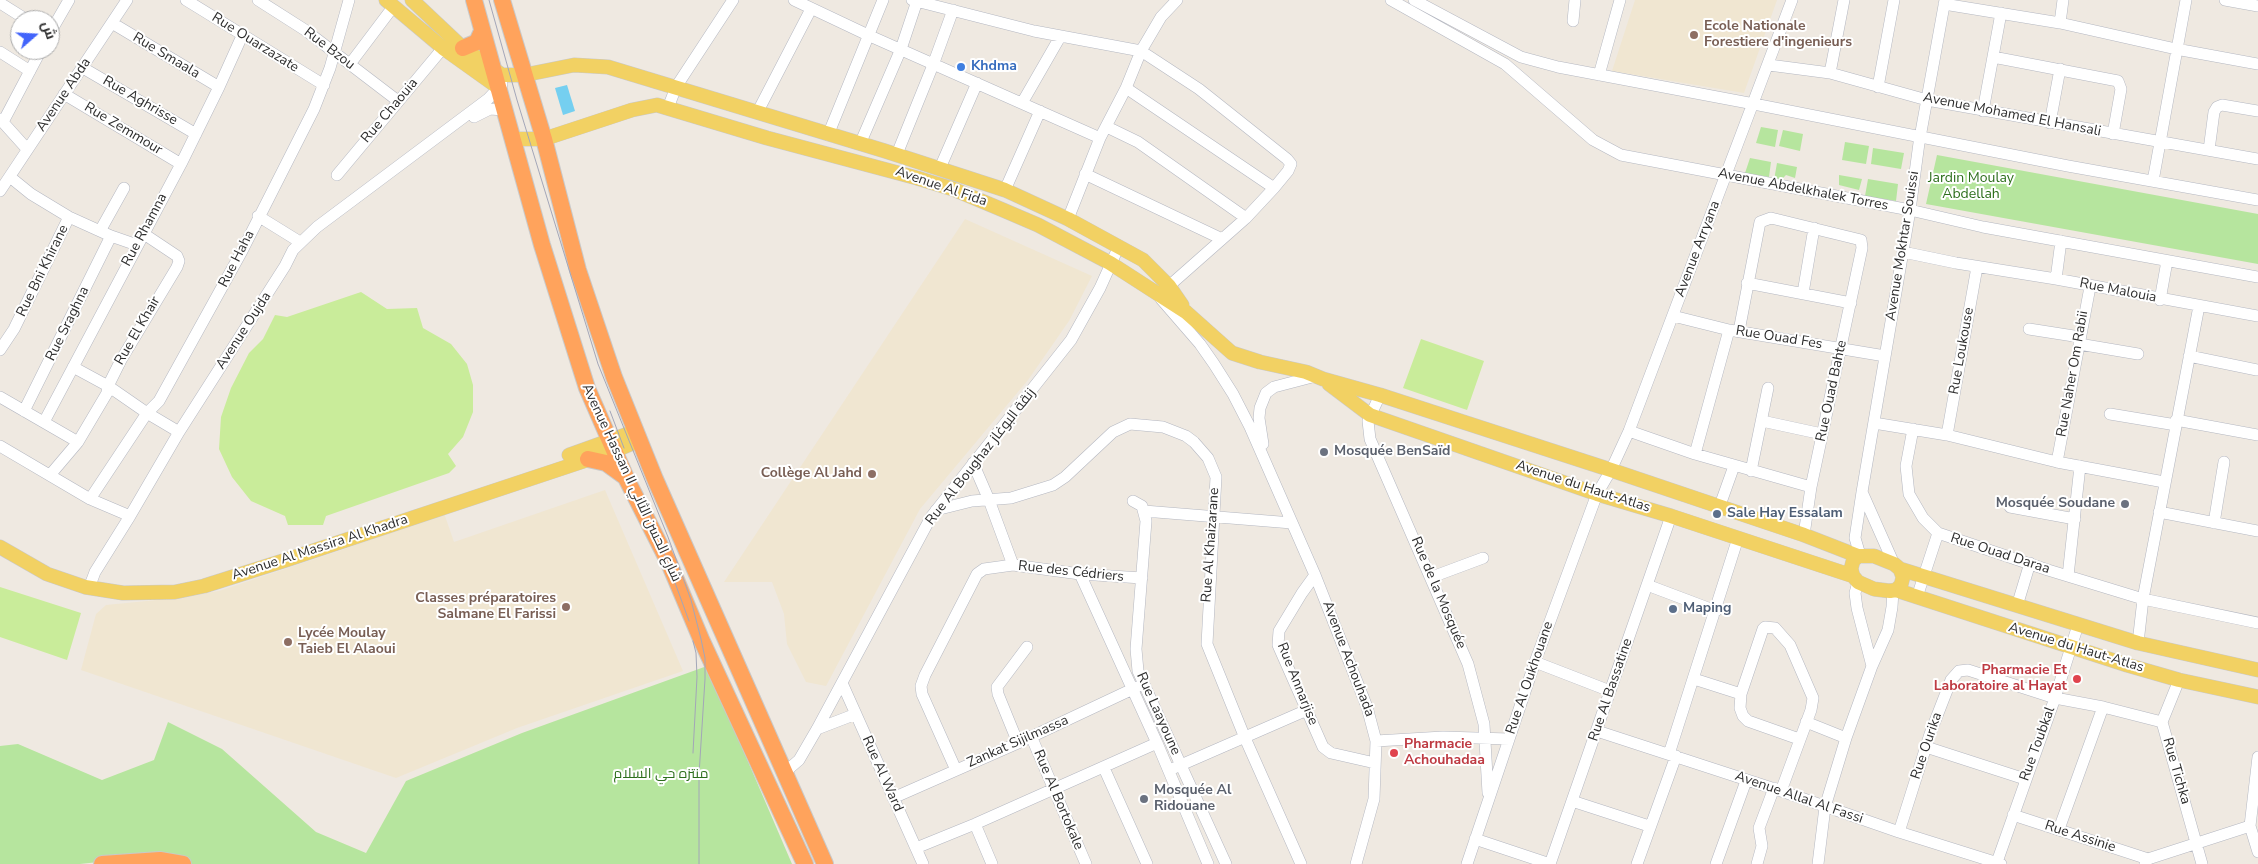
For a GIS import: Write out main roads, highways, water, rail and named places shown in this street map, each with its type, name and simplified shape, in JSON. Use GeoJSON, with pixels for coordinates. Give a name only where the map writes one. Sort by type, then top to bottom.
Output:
{"type":"FeatureCollection","features":[{"type":"Feature","properties":{"kind":"highway","name":"Avenue Hassan II شارع الحسن الثاني"},"geometry":{"type":"LineString","coordinates":[[474,0],[542,245],[576,358],[627,480],[669,563],[701,639],[805,864]]}},
{"type":"Feature","properties":{"kind":"highway","name":"Avenue Hassan II شارع الحسن الثاني"},"geometry":{"type":"LineString","coordinates":[[502,0],[517,76],[544,139],[578,270],[614,377],[825,864]]}},
{"type":"Feature","properties":{"kind":"highway"},"geometry":{"type":"LineString","coordinates":[[463,48],[477,42],[482,31]]}},
{"type":"Feature","properties":{"kind":"highway"},"geometry":{"type":"LineString","coordinates":[[588,459],[614,467],[627,480]]}},
{"type":"Feature","properties":{"kind":"highway"},"geometry":{"type":"LineString","coordinates":[[102,864],[160,860],[183,864]]}},
{"type":"Feature","properties":{"kind":"main road"},"geometry":{"type":"LineString","coordinates":[[412,0],[463,48],[494,72],[517,76]]}},
{"type":"Feature","properties":{"kind":"main road"},"geometry":{"type":"LineString","coordinates":[[389,3],[443,48],[498,88]]}},
{"type":"Feature","properties":{"kind":"main road","name":"Avenue Al Fida"},"geometry":{"type":"LineString","coordinates":[[517,76],[574,65],[591,64],[608,67],[828,135],[897,154],[1005,190],[1068,219],[1144,260],[1165,282],[1186,312]]}},
{"type":"Feature","properties":{"kind":"main road","name":"Avenue Al Fida"},"geometry":{"type":"LineString","coordinates":[[513,138],[544,139],[656,105],[767,138],[874,165],[953,189],[1038,225],[1110,263],[1154,290]]}},
{"type":"Feature","properties":{"kind":"main road"},"geometry":{"type":"LineString","coordinates":[[767,138],[774,118]]}},
{"type":"Feature","properties":{"kind":"main road"},"geometry":{"type":"LineString","coordinates":[[1165,282],[1154,290],[1186,312]]}},
{"type":"Feature","properties":{"kind":"main road","name":"Avenue du Haut-Atlas"},"geometry":{"type":"LineString","coordinates":[[1186,312],[1232,353],[1260,362],[1288,367],[1380,395],[1612,470],[1719,508],[1804,535],[1859,556],[1874,556],[1924,576],[2078,625],[2138,643],[2258,670]]}},
{"type":"Feature","properties":{"kind":"main road","name":"Avenue du Haut-Atlas"},"geometry":{"type":"LineString","coordinates":[[1319,378],[1370,415],[1597,494],[1738,538],[1856,579],[1874,589],[1895,590],[2071,648],[2179,680],[2258,697]]}},
{"type":"Feature","properties":{"kind":"main road","name":"Avenue Al Massira Al Khadra"},"geometry":{"type":"LineString","coordinates":[[0,537],[44,563],[90,585],[151,585],[199,579],[638,436]]}},
{"type":"Feature","properties":{"kind":"main road","name":"Avenue Al Massira Al Khadra"},"geometry":{"type":"LineString","coordinates":[[0,547],[56,578],[140,594],[175,592],[204,586],[588,459],[612,446]]}},
{"type":"Feature","properties":{"kind":"main road"},"geometry":{"type":"LineString","coordinates":[[1856,579],[1851,569],[1853,561],[1859,556]]}},
{"type":"Feature","properties":{"kind":"main road"},"geometry":{"type":"LineString","coordinates":[[1895,590],[1903,577],[1897,566]]}},
{"type":"Feature","properties":{"kind":"water"},"geometry":{"type":"Polygon","coordinates":[[[567,85],[575,111],[563,115],[555,88],[567,85]]]}},
{"type":"Feature","properties":{"kind":"tram line"},"geometry":{"type":"LineString","coordinates":[[489,0],[517,100],[598,364],[668,537],[691,600],[701,639],[705,658],[705,679],[699,775],[699,864]]}},
{"type":"Feature","properties":{"kind":"tram line"},"geometry":{"type":"LineString","coordinates":[[610,411],[624,448]]}},
{"type":"Feature","properties":{"kind":"tram line"},"geometry":{"type":"LineString","coordinates":[[647,506],[689,621]]}},
{"type":"Feature","properties":{"kind":"tram line"},"geometry":{"type":"LineString","coordinates":[[693,641],[696,653],[697,677],[693,753]]}},
{"type":"Feature","properties":{"kind":"place","name":"Ecole Nationale Forestiere d'ingenieurs"},"geometry":{"type":"Point","coordinates":[1694,35]}},
{"type":"Feature","properties":{"kind":"place","name":"Khdma"},"geometry":{"type":"Point","coordinates":[961,67]}},
{"type":"Feature","properties":{"kind":"place","name":"Mosquée BenSaïd"},"geometry":{"type":"Point","coordinates":[1324,452]}},
{"type":"Feature","properties":{"kind":"place","name":"Collège Al Jahd"},"geometry":{"type":"Point","coordinates":[872,474]}},
{"type":"Feature","properties":{"kind":"place","name":"Mosquée Soudane"},"geometry":{"type":"Point","coordinates":[2125,504]}},
{"type":"Feature","properties":{"kind":"place","name":"Sale Hay Essalam"},"geometry":{"type":"Point","coordinates":[1717,514]}},
{"type":"Feature","properties":{"kind":"place","name":"Classes préparatoires Salmane El Farissi"},"geometry":{"type":"Point","coordinates":[566,607]}},
{"type":"Feature","properties":{"kind":"place","name":"Maping"},"geometry":{"type":"Point","coordinates":[1673,609]}},
{"type":"Feature","properties":{"kind":"place","name":"Lycée Moulay Taieb El Alaoui"},"geometry":{"type":"Point","coordinates":[288,642]}},
{"type":"Feature","properties":{"kind":"place","name":"Pharmacie Et Laboratoire al Hayat"},"geometry":{"type":"Point","coordinates":[2077,679]}},
{"type":"Feature","properties":{"kind":"place","name":"Pharmacie Achouhadaa"},"geometry":{"type":"Point","coordinates":[1394,753]}},
{"type":"Feature","properties":{"kind":"place","name":"Mosquée Al Ridouane"},"geometry":{"type":"Point","coordinates":[1144,799]}},
{"type":"Feature","properties":{"kind":"park label","name":"Jardin Moulay Abdellah"},"geometry":{"type":"Point","coordinates":[1971,187]}},
{"type":"Feature","properties":{"kind":"park label","name":"منتزه حي السلام"},"geometry":{"type":"Point","coordinates":[661,775]}}]}
